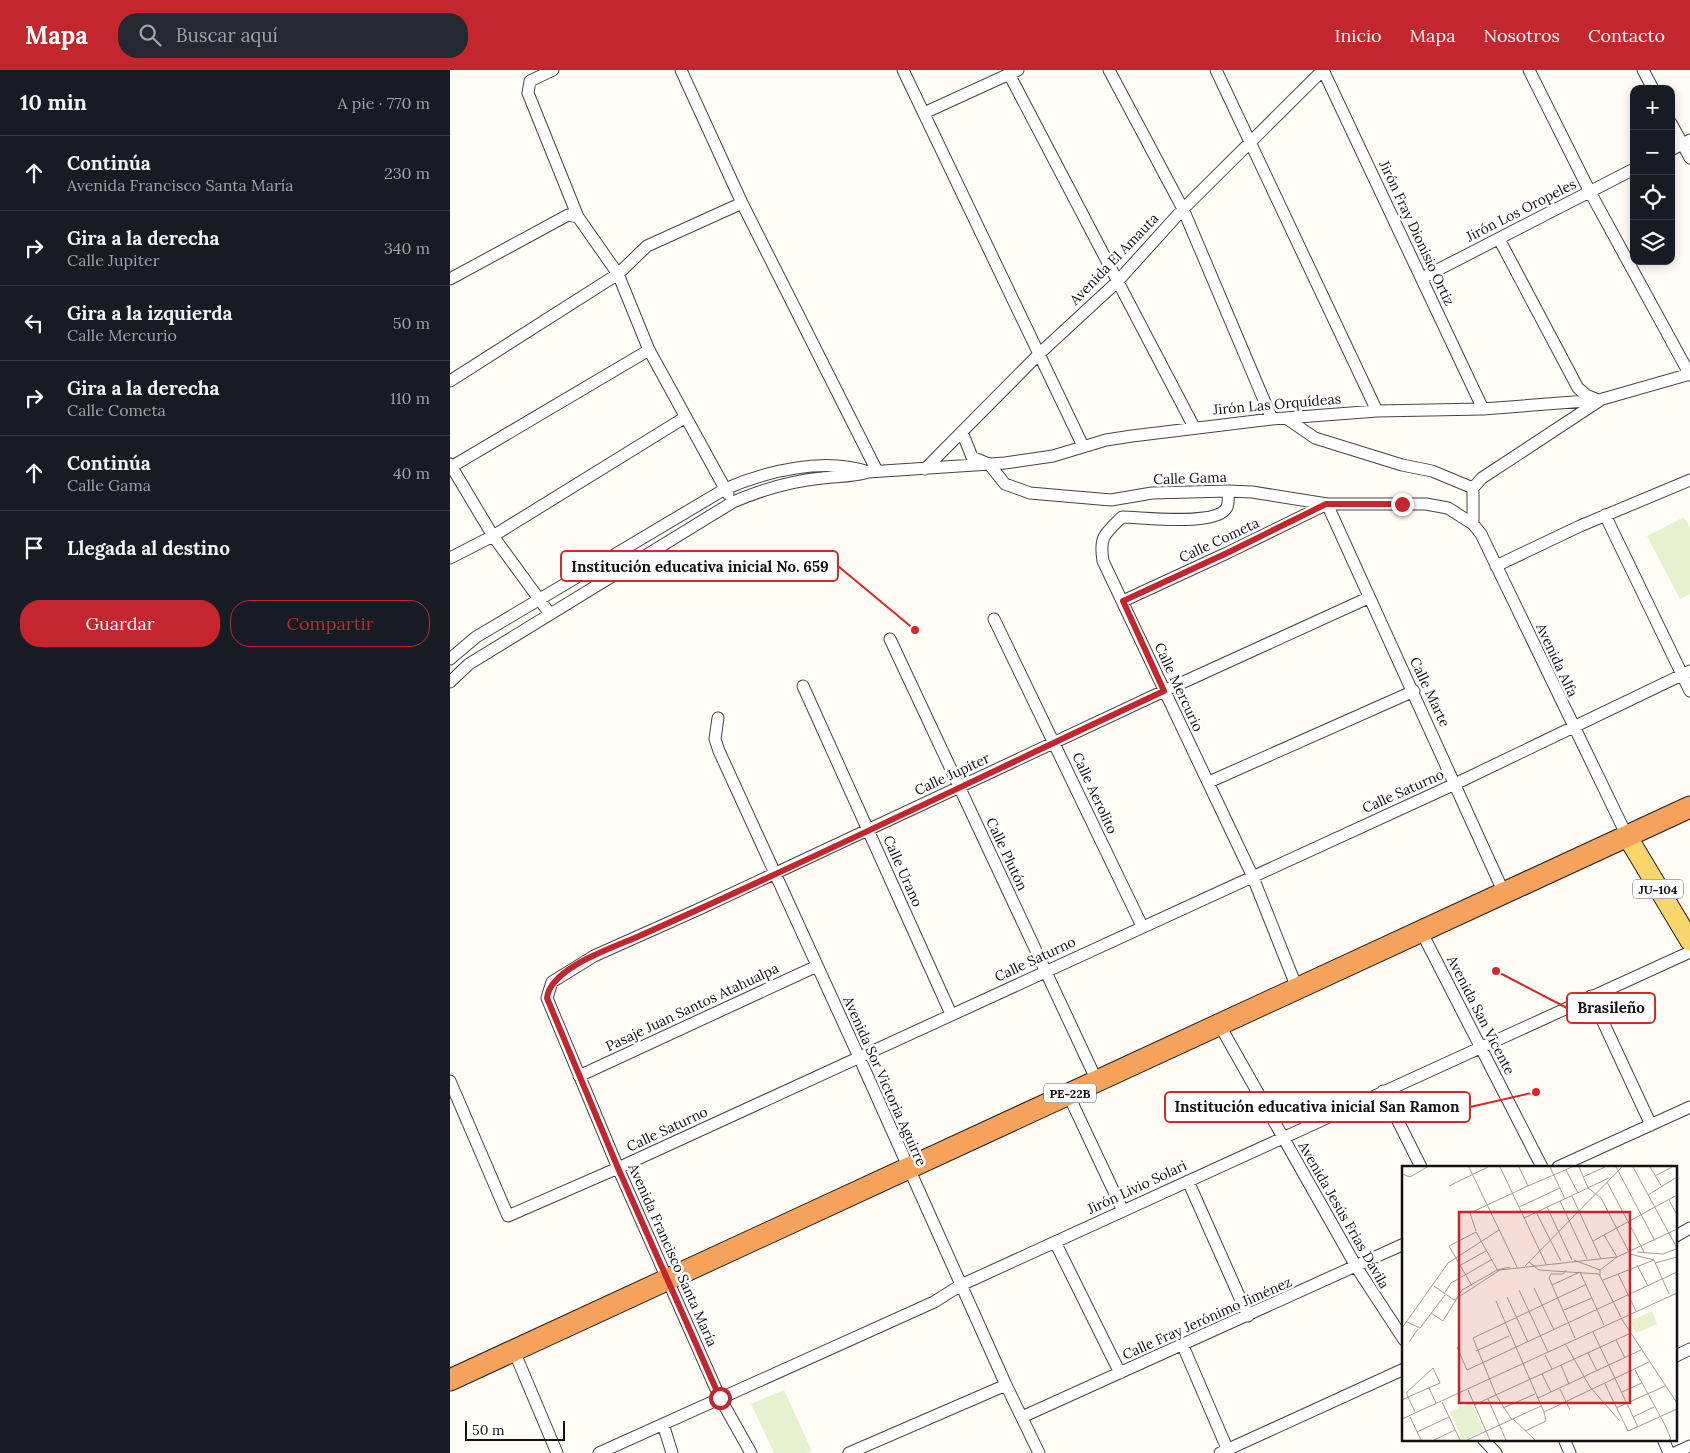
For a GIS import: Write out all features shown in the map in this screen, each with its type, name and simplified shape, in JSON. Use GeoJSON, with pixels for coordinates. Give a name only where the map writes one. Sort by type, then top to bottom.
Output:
{"type":"FeatureCollection","features":[{"type":"Feature","properties":{"kind":"highway","name":"PE-22B"},"geometry":{"type":"LineString","coordinates":[[450,1380],[1690,807]]}},
{"type":"Feature","properties":{"kind":"main road","name":"JU-104"},"geometry":{"type":"LineString","coordinates":[[1627,836],[1690,941]]}},
{"type":"Feature","properties":{"kind":"street"},"geometry":{"type":"LineString","coordinates":[[553,70],[530,81],[528,93],[578,217],[618,274],[648,350],[684,418],[733,502]]}},
{"type":"Feature","properties":{"kind":"street"},"geometry":{"type":"LineString","coordinates":[[681,70],[742,203],[872,472]]}},
{"type":"Feature","properties":{"kind":"street"},"geometry":{"type":"LineString","coordinates":[[903,70],[1084,446]]}},
{"type":"Feature","properties":{"kind":"street"},"geometry":{"type":"LineString","coordinates":[[1110,70],[1183,209],[1272,419]]}},
{"type":"Feature","properties":{"kind":"street"},"geometry":{"type":"LineString","coordinates":[[1216,70],[1377,411]]}},
{"type":"Feature","properties":{"kind":"street","name":"Avenida El Amauta"},"geometry":{"type":"LineString","coordinates":[[925,469],[1039,354],[1116,282],[1183,209],[1250,145],[1323,70]]}},
{"type":"Feature","properties":{"kind":"street","name":"Jirón Fray Dionisio Ortiz"},"geometry":{"type":"LineString","coordinates":[[1323,70],[1484,409]]}},
{"type":"Feature","properties":{"kind":"street"},"geometry":{"type":"LineString","coordinates":[[1530,70],[1590,192],[1690,374]]}},
{"type":"Feature","properties":{"kind":"street"},"geometry":{"type":"LineString","coordinates":[[1643,70],[1651,85]]}},
{"type":"Feature","properties":{"kind":"street"},"geometry":{"type":"LineString","coordinates":[[924,113],[1014,72],[1116,282],[1194,427]]}},
{"type":"Feature","properties":{"kind":"street"},"geometry":{"type":"LineString","coordinates":[[1675,127],[1686,142],[1690,158]]}},
{"type":"Feature","properties":{"kind":"street","name":"Jirón Los Oropeles"},"geometry":{"type":"LineString","coordinates":[[1422,278],[1630,171]]}},
{"type":"Feature","properties":{"kind":"street"},"geometry":{"type":"LineString","coordinates":[[450,381],[618,274],[648,246],[742,203]]}},
{"type":"Feature","properties":{"kind":"street"},"geometry":{"type":"LineString","coordinates":[[450,279],[568,215],[578,217]]}},
{"type":"Feature","properties":{"kind":"street"},"geometry":{"type":"LineString","coordinates":[[1499,239],[1578,388],[1586,395],[1599,400]]}},
{"type":"Feature","properties":{"kind":"street"},"geometry":{"type":"LineString","coordinates":[[550,614],[493,536],[451,465],[648,350]]}},
{"type":"Feature","properties":{"kind":"street","name":"Jirón Las Orquídeas"},"geometry":{"type":"LineString","coordinates":[[872,472],[989,464],[1053,456],[1114,439],[1194,427],[1272,419],[1377,411],[1484,409],[1599,400],[1690,374]]}},
{"type":"Feature","properties":{"kind":"street"},"geometry":{"type":"LineString","coordinates":[[1473,524],[1474,488],[1482,478],[1599,400]]}},
{"type":"Feature","properties":{"kind":"street"},"geometry":{"type":"LineString","coordinates":[[450,558],[493,536],[684,418]]}},
{"type":"Feature","properties":{"kind":"street"},"geometry":{"type":"LineString","coordinates":[[1286,418],[1314,438],[1402,465],[1432,471],[1474,488]]}},
{"type":"Feature","properties":{"kind":"street","name":"Calle Gama"},"geometry":{"type":"LineString","coordinates":[[962,432],[972,457],[989,464],[1005,484],[1011,488],[1045,496],[1111,500],[1152,494],[1228,491],[1252,492],[1326,504],[1426,504],[1448,508]]}},
{"type":"Feature","properties":{"kind":"street"},"geometry":{"type":"LineString","coordinates":[[450,659],[476,637],[725,489],[760,475],[790,469],[847,467],[872,472]]}},
{"type":"Feature","properties":{"kind":"street"},"geometry":{"type":"LineString","coordinates":[[450,682],[469,664],[733,502],[751,494],[788,484],[872,472]]}},
{"type":"Feature","properties":{"kind":"street"},"geometry":{"type":"LineString","coordinates":[[1496,566],[1605,515],[1690,480]]}},
{"type":"Feature","properties":{"kind":"street","name":"Calle Mercurio"},"geometry":{"type":"LineString","coordinates":[[1228,491],[1228,506],[1218,516],[1208,518],[1122,518],[1105,534],[1102,540],[1104,561],[1252,875],[1297,988]]}},
{"type":"Feature","properties":{"kind":"street","name":"Calle Marte"},"geometry":{"type":"LineString","coordinates":[[1326,504],[1368,598],[1414,691],[1504,893]]}},
{"type":"Feature","properties":{"kind":"street","name":"Calle Cometa"},"geometry":{"type":"LineString","coordinates":[[1123,601],[1227,553],[1326,504]]}},
{"type":"Feature","properties":{"kind":"street","name":"Avenida Alfa"},"geometry":{"type":"LineString","coordinates":[[1448,508],[1473,524],[1481,534],[1572,727],[1627,836]]}},
{"type":"Feature","properties":{"kind":"street"},"geometry":{"type":"LineString","coordinates":[[1605,515],[1686,673],[1690,691]]}},
{"type":"Feature","properties":{"kind":"street","name":"Calle Jupiter"},"geometry":{"type":"LineString","coordinates":[[552,982],[594,956],[775,874],[1164,691],[1368,598]]}},
{"type":"Feature","properties":{"kind":"street","name":"Calle Aerolito"},"geometry":{"type":"LineString","coordinates":[[994,619],[1055,742],[1142,926]]}},
{"type":"Feature","properties":{"kind":"street","name":"Calle Plutón"},"geometry":{"type":"LineString","coordinates":[[890,638],[1097,1081]]}},
{"type":"Feature","properties":{"kind":"street","name":"Calle Saturno"},"geometry":{"type":"LineString","coordinates":[[450,1081],[508,1216],[618,1168],[1252,875],[1455,784],[1686,673]]}},
{"type":"Feature","properties":{"kind":"street","name":"Calle Urano"},"geometry":{"type":"LineString","coordinates":[[803,686],[951,1014]]}},
{"type":"Feature","properties":{"kind":"street"},"geometry":{"type":"LineString","coordinates":[[1209,782],[1414,691]]}},
{"type":"Feature","properties":{"kind":"street","name":"Avenida Sor Victoria Aguirre"},"geometry":{"type":"LineString","coordinates":[[718,718],[715,739],[718,752],[859,1057],[1006,1385],[1039,1453]]}},
{"type":"Feature","properties":{"kind":"street","name":"Avenida San Vicente"},"geometry":{"type":"LineString","coordinates":[[1421,931],[1541,1166]]}},
{"type":"Feature","properties":{"kind":"street","name":"Jirón Livio Solari"},"geometry":{"type":"LineString","coordinates":[[599,1453],[934,1302],[961,1285],[1690,952]]}},
{"type":"Feature","properties":{"kind":"street","name":"Pasaje Juan Santos Atahualpa"},"geometry":{"type":"LineString","coordinates":[[579,1076],[817,966]]}},
{"type":"Feature","properties":{"kind":"street","name":"Avenida Francisco Santa María"},"geometry":{"type":"LineString","coordinates":[[552,982],[547,998],[579,1076],[720,1398],[751,1453]]}},
{"type":"Feature","properties":{"kind":"street"},"geometry":{"type":"LineString","coordinates":[[1591,996],[1651,1125]]}},
{"type":"Feature","properties":{"kind":"street","name":"Avenida Jesús Frias Dávila"},"geometry":{"type":"LineString","coordinates":[[1219,1024],[1356,1268],[1402,1337]]}},
{"type":"Feature","properties":{"kind":"street"},"geometry":{"type":"LineString","coordinates":[[1383,1091],[1420,1166]]}},
{"type":"Feature","properties":{"kind":"street"},"geometry":{"type":"LineString","coordinates":[[1068,1094],[1123,1211]]}},
{"type":"Feature","properties":{"kind":"street"},"geometry":{"type":"LineString","coordinates":[[1560,1166],[1690,1107]]}},
{"type":"Feature","properties":{"kind":"street"},"geometry":{"type":"LineString","coordinates":[[1188,1181],[1248,1316]]}},
{"type":"Feature","properties":{"kind":"street"},"geometry":{"type":"LineString","coordinates":[[1678,1235],[1690,1228]]}},
{"type":"Feature","properties":{"kind":"street"},"geometry":{"type":"LineString","coordinates":[[1056,1242],[1120,1374]]}},
{"type":"Feature","properties":{"kind":"street","name":"Calle Fray Jerónimo Jiménez"},"geometry":{"type":"LineString","coordinates":[[1022,1417],[1356,1268],[1402,1245]]}},
{"type":"Feature","properties":{"kind":"street"},"geometry":{"type":"LineString","coordinates":[[1183,1346],[1225,1452],[1402,1370]]}},
{"type":"Feature","properties":{"kind":"street"},"geometry":{"type":"LineString","coordinates":[[1678,1355],[1690,1350]]}},
{"type":"Feature","properties":{"kind":"street"},"geometry":{"type":"LineString","coordinates":[[514,1351],[557,1453]]}},
{"type":"Feature","properties":{"kind":"street"},"geometry":{"type":"LineString","coordinates":[[849,1453],[1006,1385]]}},
{"type":"Feature","properties":{"kind":"street"},"geometry":{"type":"LineString","coordinates":[[663,1424],[672,1453]]}},
{"type":"Feature","properties":{"kind":"street"},"geometry":{"type":"LineString","coordinates":[[1484,1440],[1496,1453]]}},
{"type":"Feature","properties":{"kind":"street"},"geometry":{"type":"LineString","coordinates":[[1564,1440],[1570,1453]]}},
{"type":"Feature","properties":{"kind":"street"},"geometry":{"type":"LineString","coordinates":[[1663,1440],[1669,1453]]}},
{"type":"Feature","properties":{"kind":"street"},"geometry":{"type":"LineString","coordinates":[[1675,1453],[1690,1446]]}},
{"type":"Feature","properties":{"kind":"green space"},"geometry":{"type":"Polygon","coordinates":[[[1684,517],[1690,528],[1690,594],[1680,599],[1647,536],[1684,517]]]}},
{"type":"Feature","properties":{"kind":"green space"},"geometry":{"type":"Polygon","coordinates":[[[784,1390],[812,1451],[807,1453],[774,1453],[751,1404],[784,1390]]]}},
{"type":"Feature","properties":{"kind":"place","name":"Institución educativa inicial No. 659"},"geometry":{"type":"Point","coordinates":[915,630]}},
{"type":"Feature","properties":{"kind":"place","name":"Brasileño"},"geometry":{"type":"Point","coordinates":[1496,971]}},
{"type":"Feature","properties":{"kind":"place","name":"Institución educativa inicial San Ramon"},"geometry":{"type":"Point","coordinates":[1536,1092]}},
{"type":"Feature","properties":{"kind":"route"},"geometry":{"type":"LineString","coordinates":[[720,1398],[618,1168],[547,998],[552,982],[568,970],[594,956],[775,874],[1164,691],[1123,601],[1227,553],[1326,504],[1402,504]]}}]}
